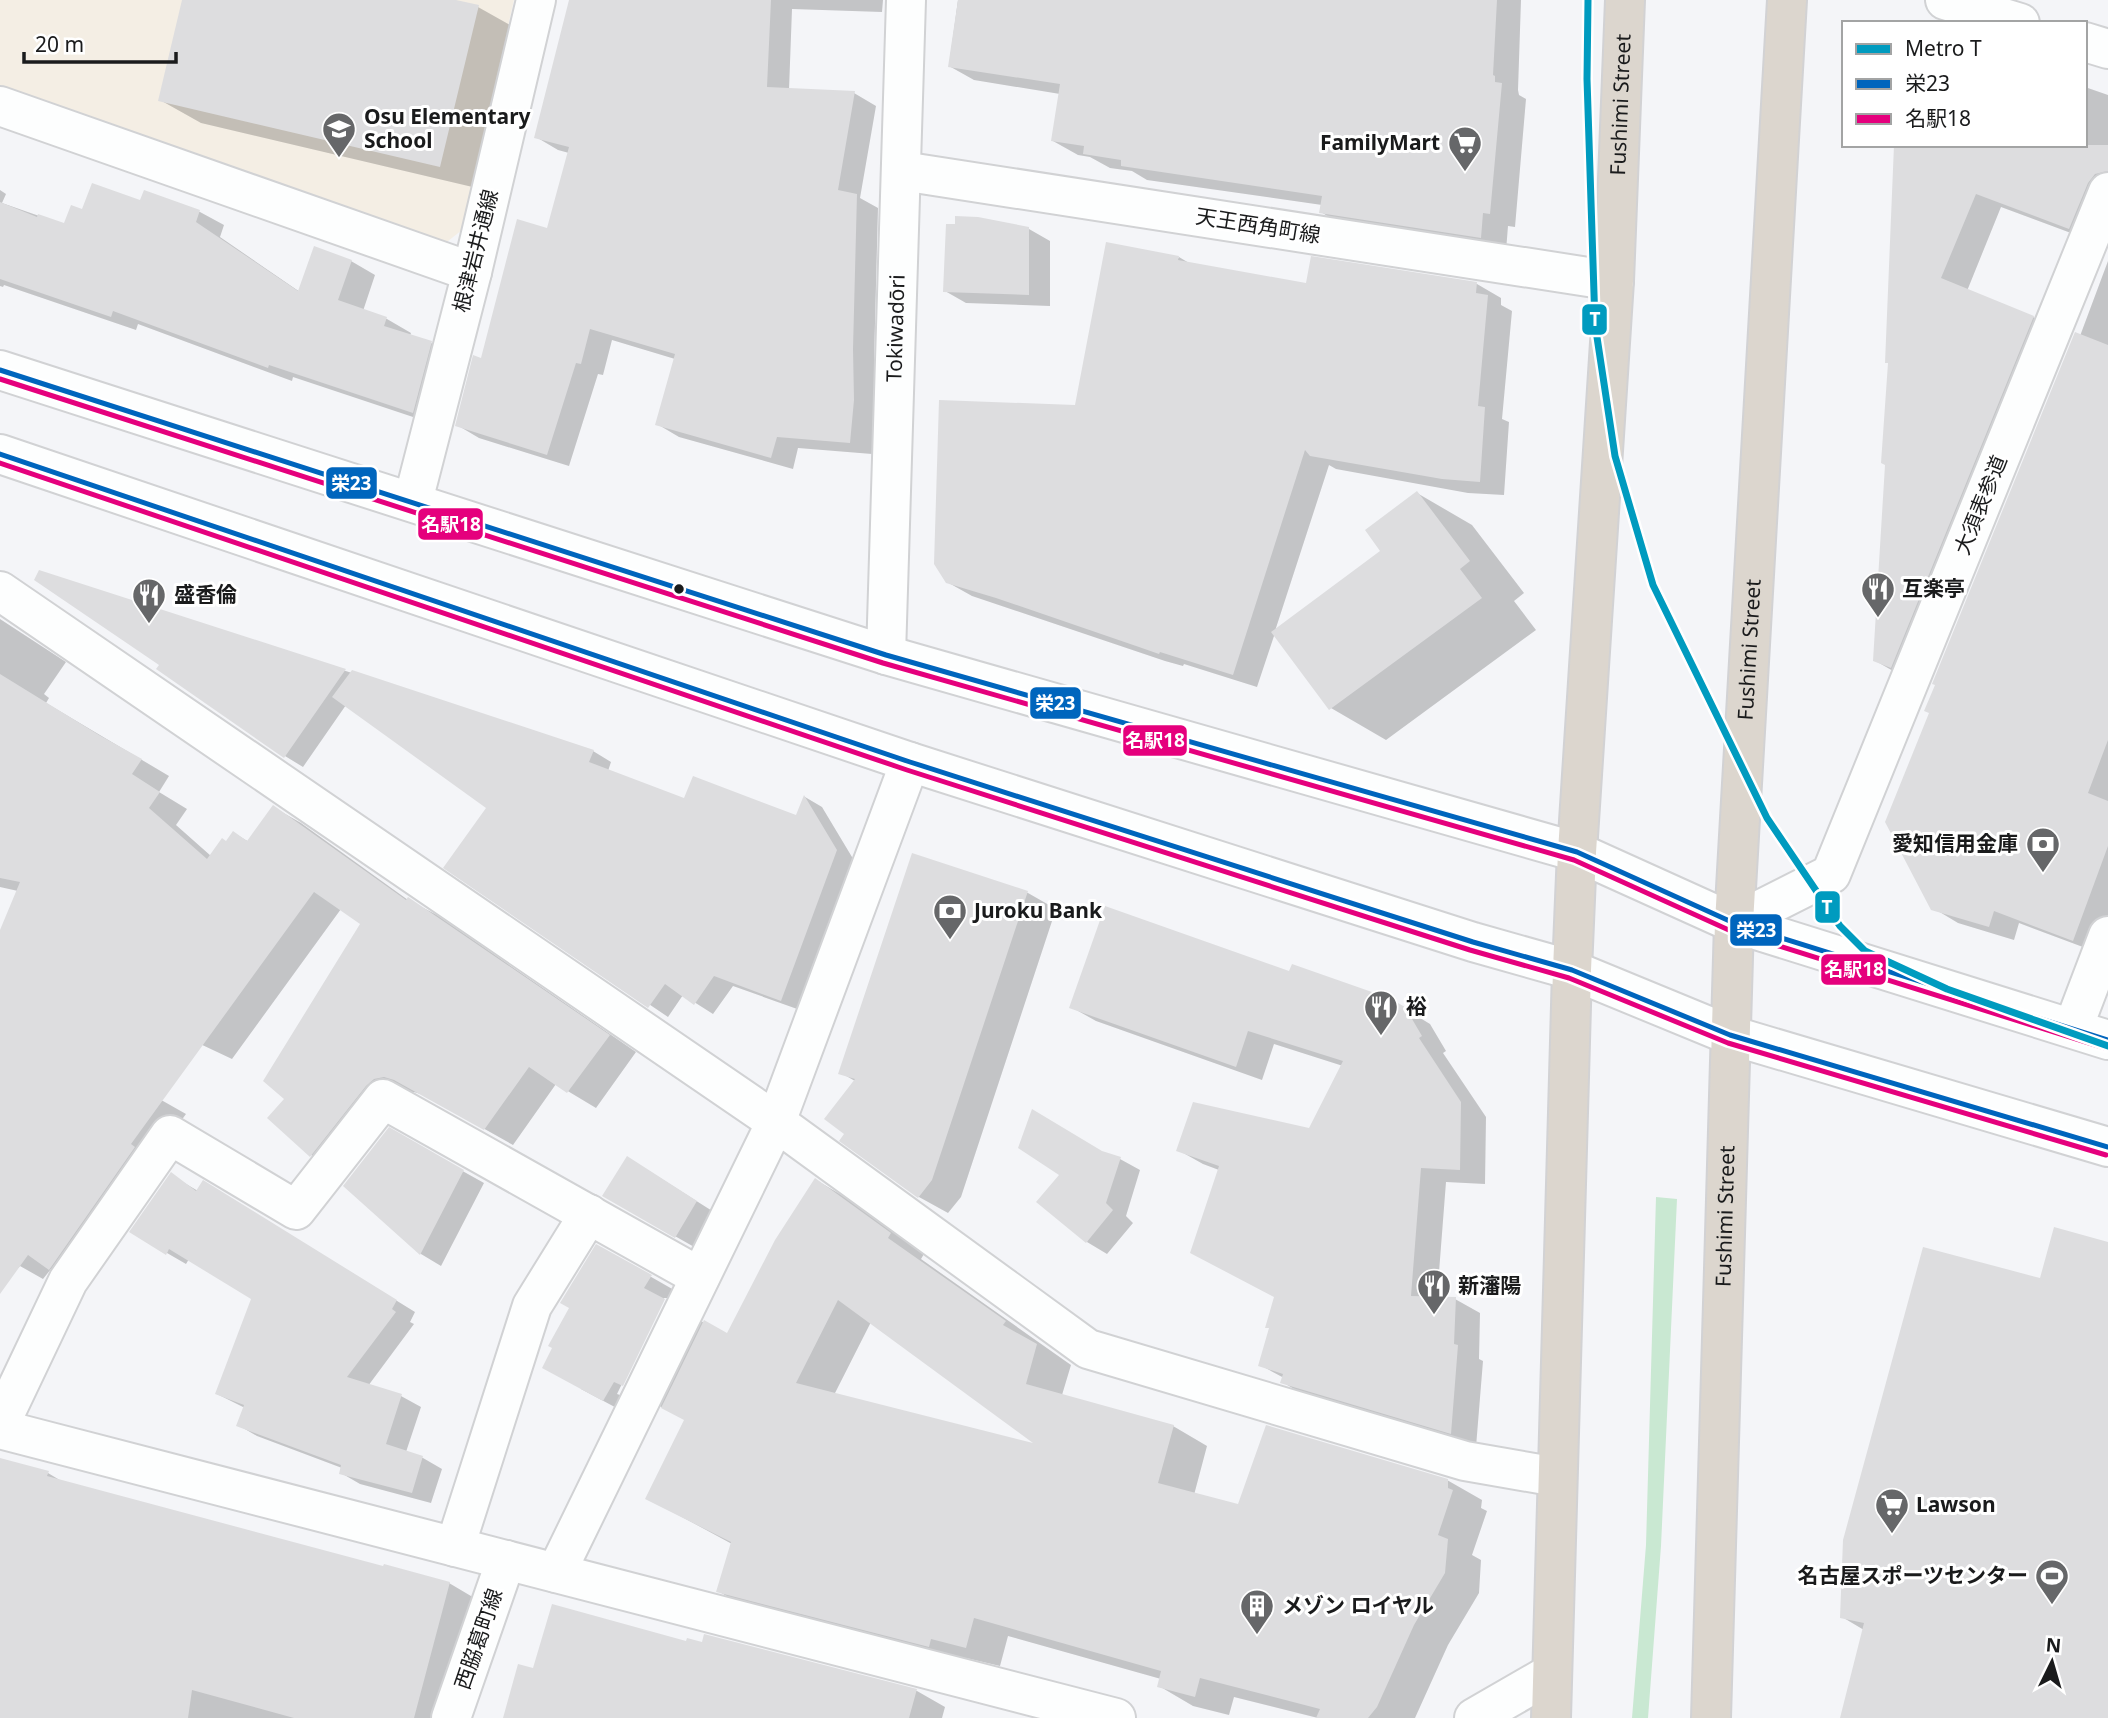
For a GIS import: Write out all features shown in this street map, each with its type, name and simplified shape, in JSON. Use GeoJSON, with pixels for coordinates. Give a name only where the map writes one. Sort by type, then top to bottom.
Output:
{"type":"FeatureCollection","features":[{"type":"Feature","properties":{"kind":"highway","name":"Fushimi Street"},"geometry":{"type":"LineString","coordinates":[[1550,1718],[1577,852],[1614,281],[1625,0]]}},
{"type":"Feature","properties":{"kind":"highway","name":"Fushimi Street"},"geometry":{"type":"LineString","coordinates":[[1711,1718],[1734,923],[1787,0]]}},
{"type":"Feature","properties":{"kind":"street","name":"根津岩井通線"},"geometry":{"type":"LineString","coordinates":[[413,501],[472,272],[536,0]]}},
{"type":"Feature","properties":{"kind":"street","name":"Tokiwadōri"},"geometry":{"type":"LineString","coordinates":[[886,655],[906,0]]}},
{"type":"Feature","properties":{"kind":"street"},"geometry":{"type":"LineString","coordinates":[[1945,0],[2013,21]]}},
{"type":"Feature","properties":{"kind":"street"},"geometry":{"type":"LineString","coordinates":[[2087,43],[2108,49]]}},
{"type":"Feature","properties":{"kind":"street"},"geometry":{"type":"LineString","coordinates":[[0,106],[472,272]]}},
{"type":"Feature","properties":{"kind":"street","name":"天王西角町線"},"geometry":{"type":"LineString","coordinates":[[902,171],[1614,281]]}},
{"type":"Feature","properties":{"kind":"street","name":"大須表参道"},"geometry":{"type":"LineString","coordinates":[[1734,923],[1831,874],[2108,192]]}},
{"type":"Feature","properties":{"kind":"street"},"geometry":{"type":"LineString","coordinates":[[0,370],[886,655],[1577,852],[1734,923],[2108,1040]]}},
{"type":"Feature","properties":{"kind":"street"},"geometry":{"type":"LineString","coordinates":[[0,454],[910,762],[1473,942],[1572,970],[1730,1035],[2108,1147]]}},
{"type":"Feature","properties":{"kind":"street"},"geometry":{"type":"LineString","coordinates":[[0,591],[776,1122],[1088,1349],[1465,1461],[1557,1477]]}},
{"type":"Feature","properties":{"kind":"street"},"geometry":{"type":"LineString","coordinates":[[556,1573],[776,1122],[910,762]]}},
{"type":"Feature","properties":{"kind":"street"},"geometry":{"type":"LineString","coordinates":[[2073,1028],[2108,936]]}},
{"type":"Feature","properties":{"kind":"street"},"geometry":{"type":"LineString","coordinates":[[700,1277],[383,1099],[296,1210],[170,1135],[68,1281],[0,1426],[1116,1718]]}},
{"type":"Feature","properties":{"kind":"street"},"geometry":{"type":"LineString","coordinates":[[455,1547],[532,1306],[589,1214]]}},
{"type":"Feature","properties":{"kind":"street","name":"西脇葛町線"},"geometry":{"type":"LineString","coordinates":[[452,1718],[506,1560]]}},
{"type":"Feature","properties":{"kind":"street"},"geometry":{"type":"LineString","coordinates":[[1474,1718],[1552,1673]]}},
{"type":"Feature","properties":{"kind":"shaded area","name":"Osu Elementary School"},"geometry":{"type":"Polygon","coordinates":[[[0,0],[514,0],[462,230],[443,245],[0,89],[0,0]]]}},
{"type":"Feature","properties":{"kind":"green space"},"geometry":{"type":"Polygon","coordinates":[[[1656,1197],[1677,1199],[1661,1546],[1648,1718],[1632,1718],[1646,1545],[1656,1197]]]}},
{"type":"Feature","properties":{"kind":"building"},"geometry":{"type":"Polygon","coordinates":[[[182,0],[456,0],[479,5],[440,167],[158,101],[182,0]]]}},
{"type":"Feature","properties":{"kind":"building"},"geometry":{"type":"Polygon","coordinates":[[[569,0],[771,0],[767,87],[855,91],[838,190],[857,194],[854,400],[850,443],[777,437],[771,458],[655,425],[675,354],[590,329],[581,364],[576,363],[547,455],[455,426],[473,355],[481,358],[517,219],[547,228],[569,147],[534,138],[569,0]]]}},
{"type":"Feature","properties":{"kind":"building"},"geometry":{"type":"Polygon","coordinates":[[[958,0],[1497,0],[1493,75],[1495,82],[1502,83],[1490,214],[1483,213],[1481,238],[1319,213],[1322,196],[1121,166],[1121,160],[1083,154],[1084,146],[1051,141],[1060,84],[948,67],[958,0]]]}},
{"type":"Feature","properties":{"kind":"building"},"geometry":{"type":"Polygon","coordinates":[[[2108,145],[2108,171],[2095,174],[2088,183],[2069,229],[1976,194],[1941,278],[2034,316],[1891,668],[1873,661],[1885,465],[1881,463],[1888,363],[1885,363],[1894,147],[2108,145]]]}},
{"type":"Feature","properties":{"kind":"building"},"geometry":{"type":"Polygon","coordinates":[[[92,183],[140,200],[144,190],[200,210],[196,222],[298,291],[314,246],[352,260],[338,300],[387,317],[384,326],[432,341],[413,413],[269,365],[268,368],[113,311],[111,317],[0,279],[0,202],[37,217],[38,214],[64,223],[71,205],[82,209],[92,183]]]}},
{"type":"Feature","properties":{"kind":"building"},"geometry":{"type":"Polygon","coordinates":[[[955,216],[978,217],[1029,227],[1029,295],[943,292],[946,224],[955,224],[955,216]]]}},
{"type":"Feature","properties":{"kind":"building"},"geometry":{"type":"Polygon","coordinates":[[[1106,242],[1179,256],[1178,260],[1306,283],[1311,256],[1477,282],[1476,293],[1488,295],[1478,406],[1485,407],[1480,482],[1442,479],[1310,456],[1305,450],[1233,675],[1160,652],[1159,654],[946,583],[934,564],[939,400],[1075,405],[1106,242]]]}},
{"type":"Feature","properties":{"kind":"building"},"geometry":{"type":"Polygon","coordinates":[[[2075,332],[2108,345],[2108,740],[2088,793],[2108,801],[2108,846],[2073,941],[1994,911],[1989,927],[1931,910],[1885,822],[1929,713],[1924,711],[1935,685],[1932,684],[2075,332]]]}},
{"type":"Feature","properties":{"kind":"building"},"geometry":{"type":"Polygon","coordinates":[[[1417,491],[1470,561],[1460,569],[1482,598],[1329,710],[1271,632],[1380,551],[1365,530],[1417,491]]]}},
{"type":"Feature","properties":{"kind":"building"},"geometry":{"type":"Polygon","coordinates":[[[39,570],[346,669],[284,758],[156,669],[159,665],[34,580],[39,570]]]}},
{"type":"Feature","properties":{"kind":"building"},"geometry":{"type":"Polygon","coordinates":[[[352,670],[594,750],[589,762],[684,798],[693,776],[796,815],[804,795],[837,850],[781,1001],[714,976],[694,1005],[665,984],[648,1008],[443,868],[486,808],[332,697],[352,670]]]}},
{"type":"Feature","properties":{"kind":"building"},"geometry":{"type":"Polygon","coordinates":[[[0,674],[142,759],[132,774],[160,792],[149,808],[207,859],[222,838],[226,841],[233,831],[247,841],[273,805],[406,900],[408,897],[610,1035],[567,1093],[529,1067],[484,1130],[394,1080],[384,1077],[374,1079],[310,1157],[267,1118],[284,1099],[263,1081],[360,924],[314,892],[131,1144],[135,1147],[49,1270],[28,1255],[0,1294],[0,930],[20,882],[0,878],[0,674]]]}},
{"type":"Feature","properties":{"kind":"building"},"geometry":{"type":"Polygon","coordinates":[[[912,853],[1028,891],[932,1180],[918,1198],[839,1141],[844,1134],[824,1119],[855,1079],[838,1074],[912,853]]]}},
{"type":"Feature","properties":{"kind":"building"},"geometry":{"type":"Polygon","coordinates":[[[1105,906],[1289,971],[1292,964],[1389,998],[1405,1007],[1422,1036],[1419,1038],[1461,1102],[1460,1170],[1421,1168],[1411,1296],[1456,1297],[1454,1344],[1458,1345],[1451,1434],[1280,1383],[1283,1374],[1258,1366],[1269,1328],[1265,1328],[1274,1297],[1190,1253],[1219,1166],[1176,1151],[1193,1102],[1309,1128],[1343,1061],[1248,1031],[1236,1067],[1069,1008],[1105,906]]]}},
{"type":"Feature","properties":{"kind":"building"},"geometry":{"type":"Polygon","coordinates":[[[1032,1109],[1102,1151],[1121,1157],[1106,1203],[1113,1210],[1086,1243],[1036,1202],[1059,1175],[1018,1148],[1032,1109]]]}},
{"type":"Feature","properties":{"kind":"building"},"geometry":{"type":"Polygon","coordinates":[[[389,1127],[464,1170],[420,1255],[343,1186],[389,1127]]]}},
{"type":"Feature","properties":{"kind":"building"},"geometry":{"type":"Polygon","coordinates":[[[627,1156],[697,1201],[675,1238],[602,1196],[627,1156]]]}},
{"type":"Feature","properties":{"kind":"building"},"geometry":{"type":"Polygon","coordinates":[[[171,1172],[196,1191],[203,1180],[397,1300],[392,1309],[396,1312],[347,1377],[402,1394],[386,1444],[423,1456],[412,1493],[339,1474],[341,1465],[236,1426],[244,1405],[215,1394],[251,1299],[169,1249],[166,1255],[129,1232],[171,1172]]]}},
{"type":"Feature","properties":{"kind":"building"},"geometry":{"type":"Polygon","coordinates":[[[815,1178],[891,1233],[888,1238],[1006,1321],[1003,1325],[1037,1344],[1026,1384],[1174,1425],[1158,1483],[1238,1504],[1266,1425],[1448,1479],[1448,1488],[1453,1490],[1438,1535],[1448,1539],[1445,1573],[1414,1625],[1377,1707],[1368,1718],[1316,1718],[1320,1709],[1200,1678],[1195,1697],[1157,1687],[1161,1671],[974,1618],[966,1648],[931,1639],[929,1647],[716,1592],[731,1542],[645,1499],[684,1420],[661,1408],[704,1320],[727,1333],[775,1240],[815,1178]],[[838,1300],[796,1383],[1033,1443],[838,1300]]]}},
{"type":"Feature","properties":{"kind":"building"},"geometry":{"type":"Polygon","coordinates":[[[2054,1227],[2108,1242],[2108,1718],[1840,1718],[1864,1623],[1840,1618],[1843,1540],[1923,1247],[2040,1278],[2054,1227]]]}},
{"type":"Feature","properties":{"kind":"building"},"geometry":{"type":"Polygon","coordinates":[[[596,1244],[652,1275],[644,1288],[665,1299],[623,1386],[614,1382],[603,1401],[542,1368],[552,1348],[548,1346],[569,1308],[560,1303],[596,1244]]]}},
{"type":"Feature","properties":{"kind":"building"},"geometry":{"type":"Polygon","coordinates":[[[0,1458],[49,1471],[47,1476],[450,1582],[414,1718],[294,1718],[192,1690],[188,1718],[0,1718],[0,1458]]]}},
{"type":"Feature","properties":{"kind":"building"},"geometry":{"type":"Polygon","coordinates":[[[552,1604],[686,1641],[687,1638],[702,1642],[704,1634],[917,1689],[909,1718],[503,1718],[518,1664],[533,1668],[552,1604]]]}},
{"type":"Feature","properties":{"kind":"metro line","name":"T"},"geometry":{"type":"LineString","coordinates":[[1588,0],[1587,79],[1595,324],[1615,456],[1653,585],[1767,818],[1840,926],[1865,951],[1947,989],[2108,1046]]}},
{"type":"Feature","properties":{"kind":"transit line","name":"栄23"},"geometry":{"type":"LineString","coordinates":[[0,370],[886,655],[1577,852],[1734,923],[2108,1040]]}},
{"type":"Feature","properties":{"kind":"transit line","name":"名駅18"},"geometry":{"type":"LineString","coordinates":[[0,379],[883,663],[1574,860],[1731,931],[2105,1048]]}},
{"type":"Feature","properties":{"kind":"transit line","name":"栄23"},"geometry":{"type":"LineString","coordinates":[[0,454],[910,762],[1473,942],[1572,970],[1730,1035],[2108,1147]]}},
{"type":"Feature","properties":{"kind":"transit line","name":"名駅18"},"geometry":{"type":"LineString","coordinates":[[0,463],[907,770],[1470,950],[1569,978],[1728,1043],[2106,1155]]}},
{"type":"Feature","properties":{"kind":"place","name":"Osu Elementary School"},"geometry":{"type":"Point","coordinates":[339,159]}},
{"type":"Feature","properties":{"kind":"place","name":"FamilyMart"},"geometry":{"type":"Point","coordinates":[1465,173]}},
{"type":"Feature","properties":{"kind":"place","name":"互楽亭"},"geometry":{"type":"Point","coordinates":[1878,619]}},
{"type":"Feature","properties":{"kind":"place","name":"盛香倫"},"geometry":{"type":"Point","coordinates":[149,625]}},
{"type":"Feature","properties":{"kind":"place","name":"愛知信用金庫"},"geometry":{"type":"Point","coordinates":[2043,874]}},
{"type":"Feature","properties":{"kind":"place","name":"Juroku Bank"},"geometry":{"type":"Point","coordinates":[950,941]}},
{"type":"Feature","properties":{"kind":"place","name":"裕"},"geometry":{"type":"Point","coordinates":[1381,1037]}},
{"type":"Feature","properties":{"kind":"place","name":"新瀋陽"},"geometry":{"type":"Point","coordinates":[1434,1316]}},
{"type":"Feature","properties":{"kind":"place","name":"Lawson"},"geometry":{"type":"Point","coordinates":[1892,1535]}},
{"type":"Feature","properties":{"kind":"place","name":"名古屋スポーツセンター"},"geometry":{"type":"Point","coordinates":[2052,1606]}},
{"type":"Feature","properties":{"kind":"place","name":"メゾン ロイヤル"},"geometry":{"type":"Point","coordinates":[1257,1636]}}]}
